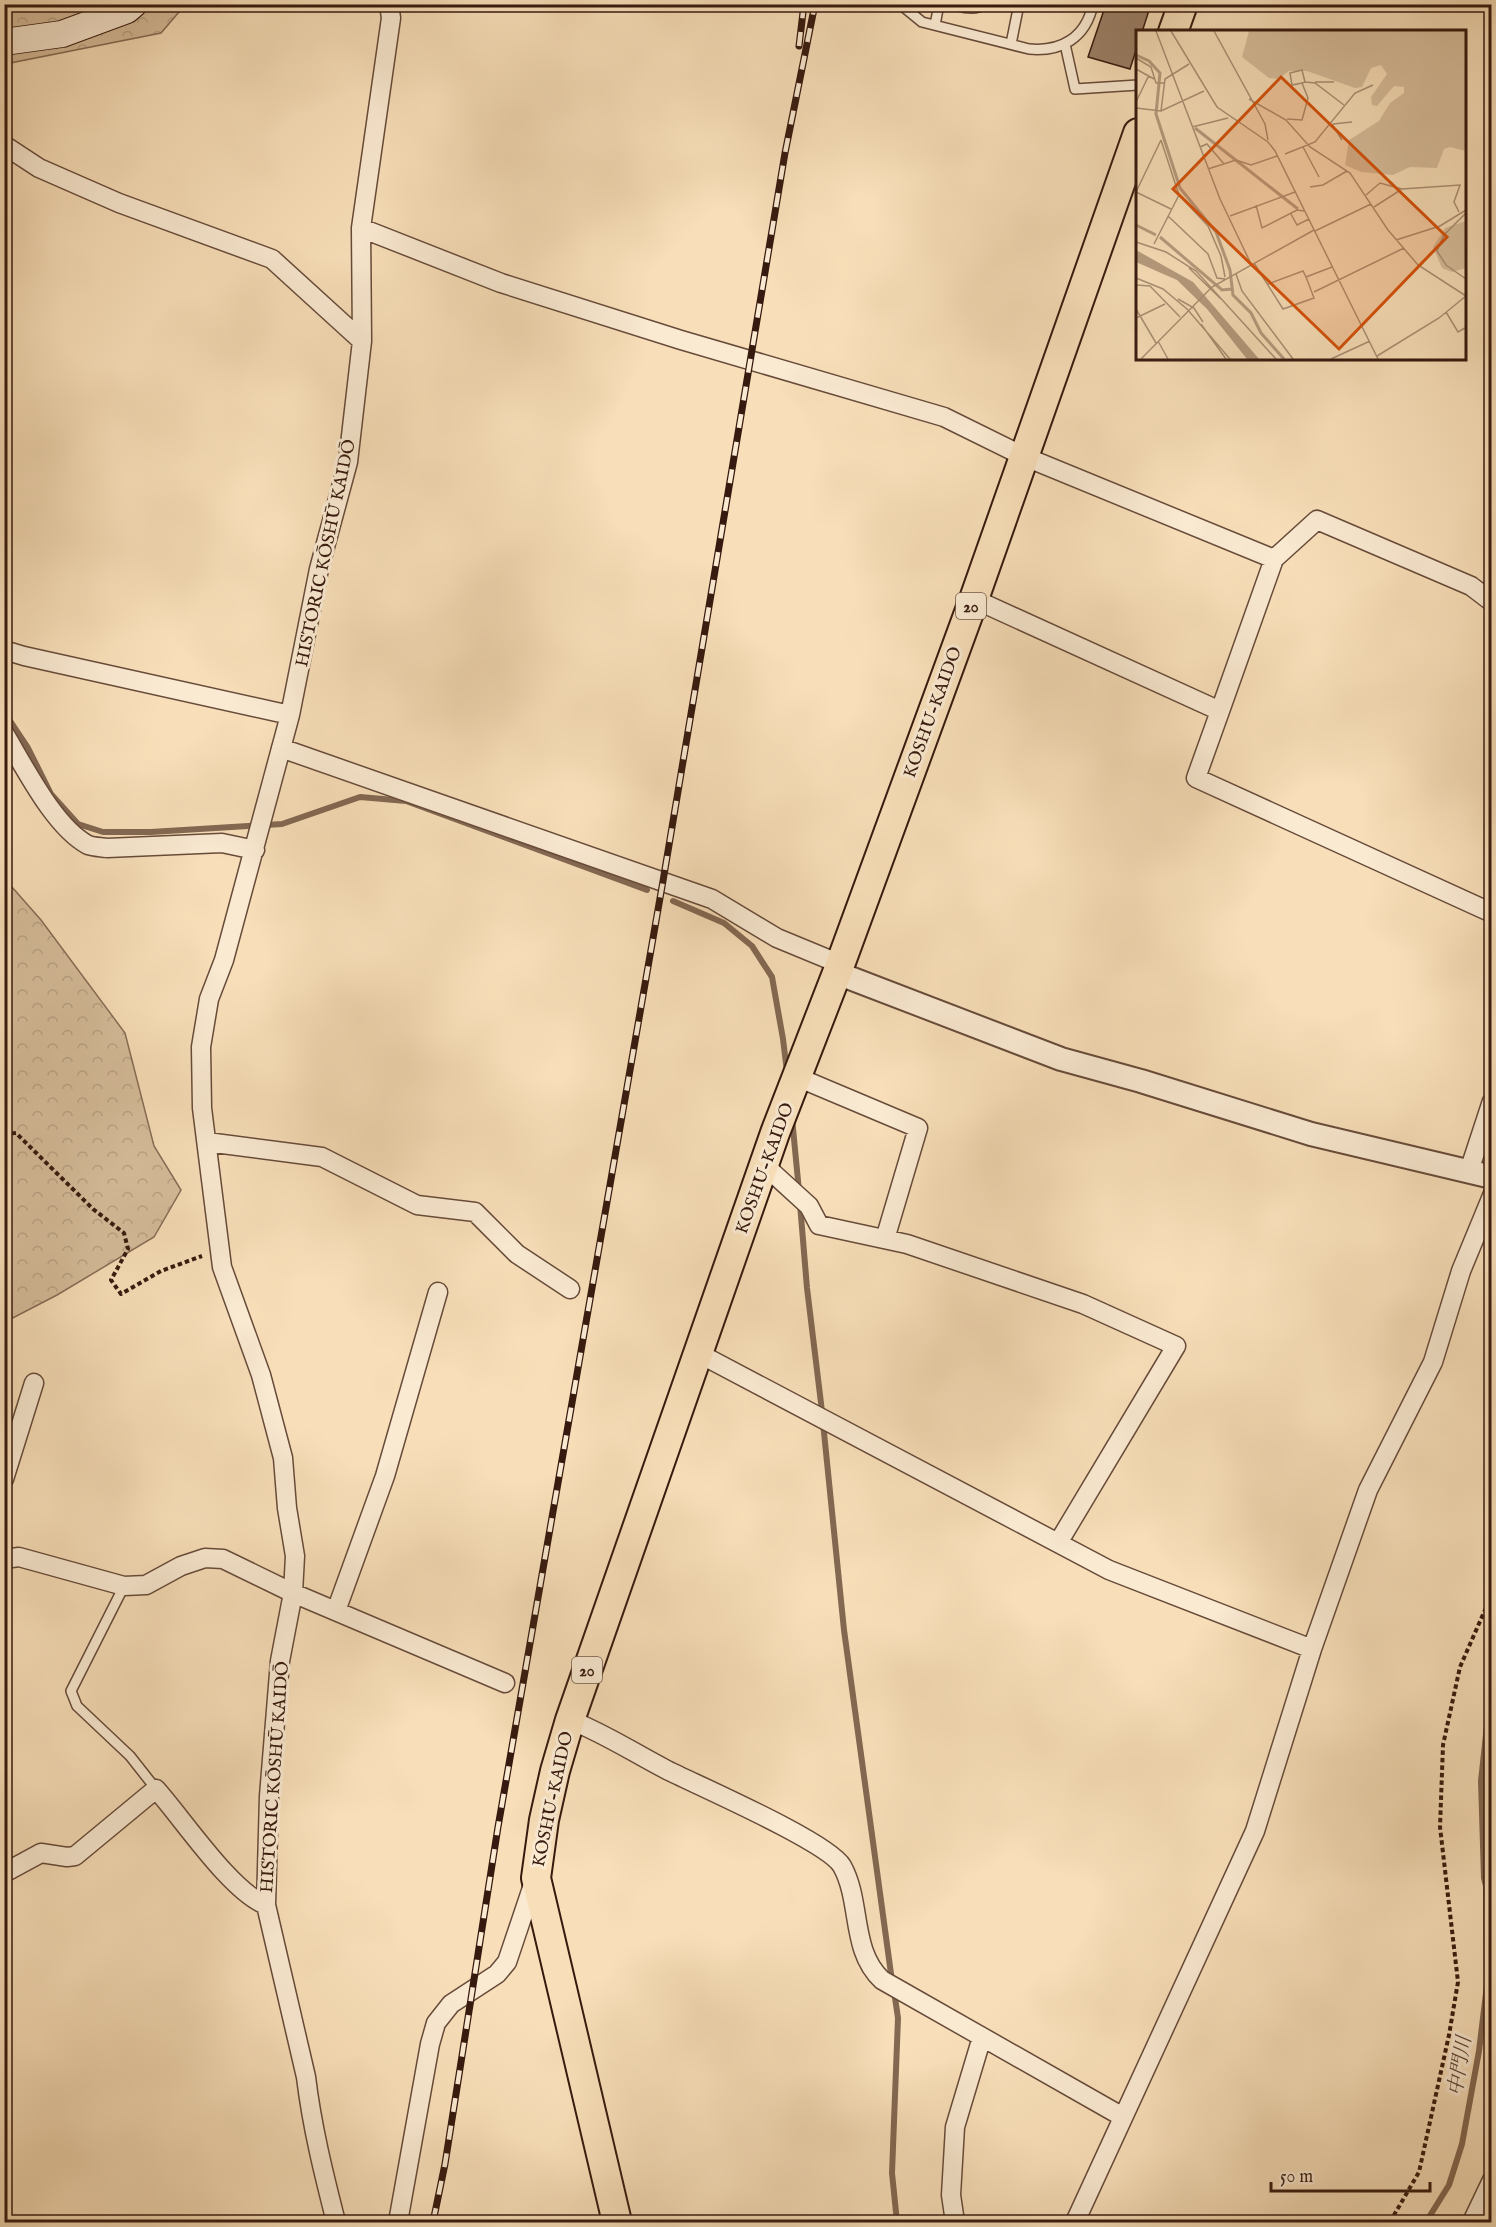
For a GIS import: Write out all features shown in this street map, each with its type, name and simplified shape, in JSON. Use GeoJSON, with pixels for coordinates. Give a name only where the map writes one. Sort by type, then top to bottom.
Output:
{"type":"FeatureCollection","features":[{"type":"Feature","properties":{"kind":"highway"},"geometry":{"type":"LineString","coordinates":[[1174,30],[1183,4]]}},
{"type":"Feature","properties":{"kind":"highway","name":"KOSHU-KAIDO"},"geometry":{"type":"LineString","coordinates":[[617,2223],[536,1878],[548,1800],[570,1720],[775,1133],[839,969],[974,599],[1136,136]]}},
{"type":"Feature","properties":{"kind":"main road"},"geometry":{"type":"LineString","coordinates":[[4,42],[62,34],[127,10],[134,4]]}},
{"type":"Feature","properties":{"kind":"street","name":"HISTORIC KŌSHŪ KAIDŌ"},"geometry":{"type":"LineString","coordinates":[[336,2223],[309,2104],[306,2077],[266,1905],[269,1796],[280,1661],[293,1593],[294,1556],[283,1458],[261,1375],[222,1267],[202,1108],[201,1047],[209,999],[224,960],[290,715],[319,570],[348,462],[362,341],[361,228],[391,18],[389,4]]}},
{"type":"Feature","properties":{"kind":"street"},"geometry":{"type":"LineString","coordinates":[[4,145],[39,168],[119,203],[272,259],[362,341]]}},
{"type":"Feature","properties":{"kind":"street"},"geometry":{"type":"LineString","coordinates":[[361,228],[501,283],[693,344],[944,417],[1023,456],[1274,559]]}},
{"type":"Feature","properties":{"kind":"street"},"geometry":{"type":"LineString","coordinates":[[1491,602],[1471,586],[1317,520],[1274,559],[1196,778],[1491,913]]}},
{"type":"Feature","properties":{"kind":"street"},"geometry":{"type":"LineString","coordinates":[[974,599],[1220,711]]}},
{"type":"Feature","properties":{"kind":"street"},"geometry":{"type":"LineString","coordinates":[[4,650],[290,715]]}},
{"type":"Feature","properties":{"kind":"street"},"geometry":{"type":"LineString","coordinates":[[4,733],[50,809],[89,845],[107,848],[222,843],[256,845]]}},
{"type":"Feature","properties":{"kind":"street"},"geometry":{"type":"LineString","coordinates":[[281,748],[712,899],[777,938],[839,969],[1061,1059],[1141,1081],[1311,1134],[1491,1177]]}},
{"type":"Feature","properties":{"kind":"street"},"geometry":{"type":"LineString","coordinates":[[796,1077],[918,1128],[885,1239]]}},
{"type":"Feature","properties":{"kind":"street"},"geometry":{"type":"LineString","coordinates":[[1469,1171],[1491,1101]]}},
{"type":"Feature","properties":{"kind":"street"},"geometry":{"type":"LineString","coordinates":[[207,1142],[322,1157],[417,1205],[475,1212],[517,1254],[570,1289]]}},
{"type":"Feature","properties":{"kind":"street"},"geometry":{"type":"LineString","coordinates":[[764,1165],[808,1206],[819,1225],[907,1244],[1083,1304],[1176,1346],[1058,1543]]}},
{"type":"Feature","properties":{"kind":"street"},"geometry":{"type":"LineString","coordinates":[[1076,2223],[1255,1831],[1312,1649],[1368,1490],[1433,1362],[1461,1271],[1491,1196]]}},
{"type":"Feature","properties":{"kind":"street"},"geometry":{"type":"LineString","coordinates":[[336,1611],[385,1476],[438,1292]]}},
{"type":"Feature","properties":{"kind":"street"},"geometry":{"type":"LineString","coordinates":[[698,1353],[1109,1570],[1312,1649]]}},
{"type":"Feature","properties":{"kind":"street"},"geometry":{"type":"LineString","coordinates":[[4,1479],[34,1383]]}},
{"type":"Feature","properties":{"kind":"street"},"geometry":{"type":"LineString","coordinates":[[4,1559],[19,1557],[124,1586],[146,1585],[181,1566],[205,1558],[223,1559],[293,1593],[505,1683]]}},
{"type":"Feature","properties":{"kind":"street"},"geometry":{"type":"LineString","coordinates":[[570,1720],[594,1729],[664,1768],[816,1844],[841,1864],[848,1880],[865,1957],[872,1970],[882,1980],[1123,2117]]}},
{"type":"Feature","properties":{"kind":"street"},"geometry":{"type":"LineString","coordinates":[[4,1873],[41,1853],[75,1856],[156,1789],[224,1871],[254,1900],[266,1905]]}},
{"type":"Feature","properties":{"kind":"street"},"geometry":{"type":"LineString","coordinates":[[398,2223],[430,2044],[436,2023],[450,2004],[497,1974],[507,1962],[536,1878]]}},
{"type":"Feature","properties":{"kind":"street"},"geometry":{"type":"LineString","coordinates":[[955,2223],[951,2195],[955,2127],[982,2037]]}},
{"type":"Feature","properties":{"kind":"street"},"geometry":{"type":"LineString","coordinates":[[1472,2223],[1491,2180]]}},
{"type":"Feature","properties":{"kind":"lane"},"geometry":{"type":"LineString","coordinates":[[900,4],[922,22],[1047,51],[1065,44],[1081,32],[1091,15],[1093,4]]}},
{"type":"Feature","properties":{"kind":"lane"},"geometry":{"type":"LineString","coordinates":[[935,25],[939,4]]}},
{"type":"Feature","properties":{"kind":"lane"},"geometry":{"type":"LineString","coordinates":[[950,4],[968,8],[981,7],[985,4]]}},
{"type":"Feature","properties":{"kind":"lane"},"geometry":{"type":"LineString","coordinates":[[1011,44],[1019,4]]}},
{"type":"Feature","properties":{"kind":"lane"},"geometry":{"type":"LineString","coordinates":[[1065,44],[1075,89],[1136,85]]}},
{"type":"Feature","properties":{"kind":"lane"},"geometry":{"type":"LineString","coordinates":[[124,1586],[71,1691],[77,1706],[130,1756],[156,1789]]}},
{"type":"Feature","properties":{"kind":"path"},"geometry":{"type":"LineString","coordinates":[[4,1134],[16,1133],[93,1209],[124,1233],[128,1249],[111,1280],[121,1294],[161,1271],[220,1249]]}},
{"type":"Feature","properties":{"kind":"path"},"geometry":{"type":"LineString","coordinates":[[1390,2223],[1419,2172],[1449,2035],[1458,1982],[1440,1827],[1443,1745],[1461,1667],[1491,1594]]}},
{"type":"Feature","properties":{"kind":"green space"},"geometry":{"type":"Polygon","coordinates":[[[5,5],[185,5],[161,33],[5,64],[5,5]]]}},
{"type":"Feature","properties":{"kind":"green space"},"geometry":{"type":"Polygon","coordinates":[[[4,878],[41,920],[125,1033],[154,1146],[181,1190],[154,1237],[57,1295],[5,1322],[4,878]]]}},
{"type":"Feature","properties":{"kind":"building"},"geometry":{"type":"Polygon","coordinates":[[[1106,4],[1151,4],[1143,30],[1136,30],[1136,50],[1130,69],[1088,57],[1106,4]]]}},
{"type":"Feature","properties":{"kind":"waterway"},"geometry":{"type":"LineString","coordinates":[[4,712],[28,748],[51,794],[78,824],[103,832],[151,832],[282,824],[360,797],[406,801],[647,890]]}},
{"type":"Feature","properties":{"kind":"waterway"},"geometry":{"type":"LineString","coordinates":[[673,901],[724,923],[752,946],[772,977],[787,1072]]}},
{"type":"Feature","properties":{"kind":"waterway"},"geometry":{"type":"LineString","coordinates":[[792,1118],[799,1191]]}},
{"type":"Feature","properties":{"kind":"waterway"},"geometry":{"type":"LineString","coordinates":[[800,1204],[844,1630],[892,1981]]}},
{"type":"Feature","properties":{"kind":"waterway","name":"中門川"},"geometry":{"type":"LineString","coordinates":[[1426,2222],[1449,2185],[1462,2144],[1479,2051],[1487,1985],[1486,1886],[1481,1781],[1487,1706],[1492,1691]]}},
{"type":"Feature","properties":{"kind":"waterway"},"geometry":{"type":"LineString","coordinates":[[894,1991],[898,2018],[892,2173],[897,2222]]}},
{"type":"Feature","properties":{"kind":"railway"},"geometry":{"type":"LineString","coordinates":[[799,46],[804,4]]}},
{"type":"Feature","properties":{"kind":"railway"},"geometry":{"type":"LineString","coordinates":[[433,2222],[445,2164],[498,1827],[663,881],[785,153],[815,4]]}}]}
